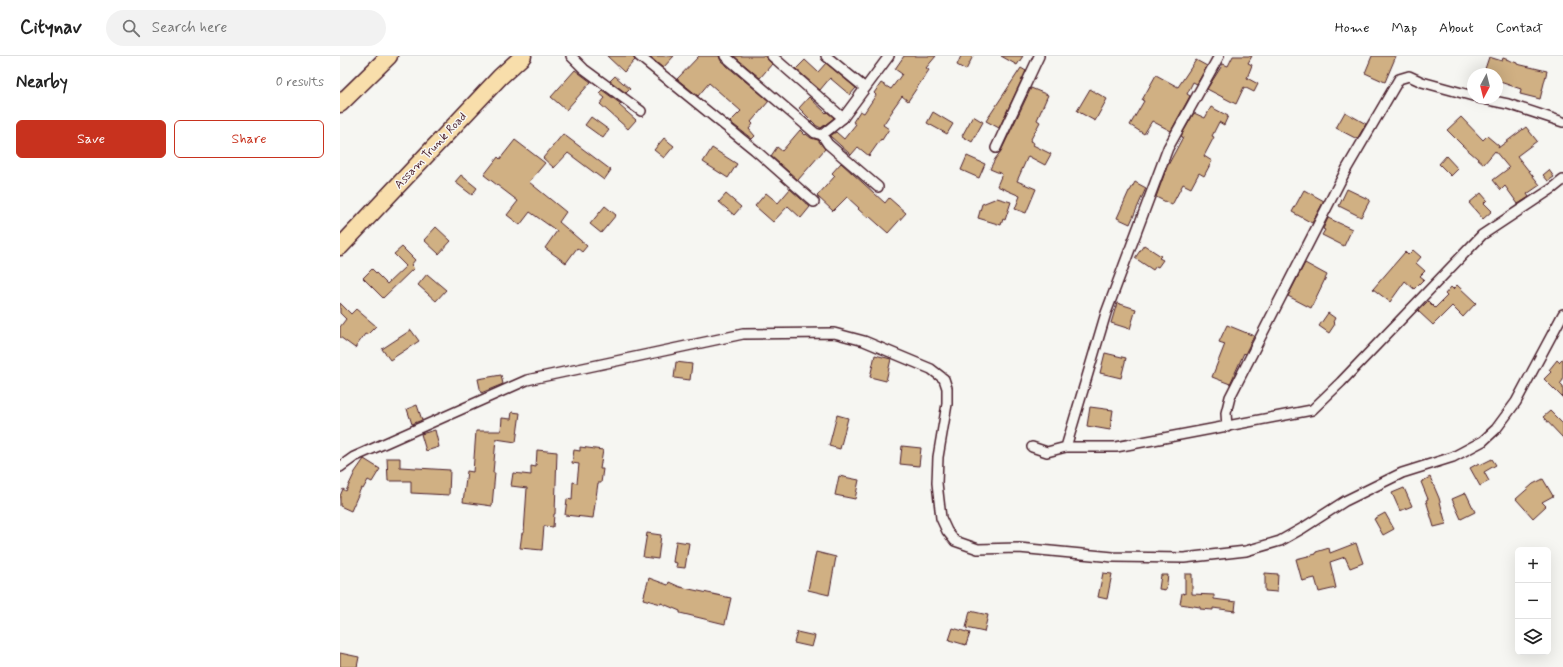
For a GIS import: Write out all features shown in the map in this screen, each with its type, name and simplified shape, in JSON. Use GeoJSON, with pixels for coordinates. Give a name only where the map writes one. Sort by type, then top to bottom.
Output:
{"type":"FeatureCollection","features":[{"type":"Feature","properties":{"kind":"highway"},"geometry":{"type":"LineString","coordinates":[[340,104],[389,56]]}},
{"type":"Feature","properties":{"kind":"highway","name":"Assam Trunk Road"},"geometry":{"type":"LineString","coordinates":[[340,247],[494,83],[523,56]]}},
{"type":"Feature","properties":{"kind":"street"},"geometry":{"type":"LineString","coordinates":[[571,56],[584,69],[640,111]]}},
{"type":"Feature","properties":{"kind":"street"},"geometry":{"type":"LineString","coordinates":[[639,56],[755,150],[814,202]]}},
{"type":"Feature","properties":{"kind":"street"},"geometry":{"type":"LineString","coordinates":[[725,56],[815,133],[822,135],[828,144],[878,187]]}},
{"type":"Feature","properties":{"kind":"street"},"geometry":{"type":"LineString","coordinates":[[772,56],[842,118]]}},
{"type":"Feature","properties":{"kind":"street"},"geometry":{"type":"LineString","coordinates":[[826,56],[865,88]]}},
{"type":"Feature","properties":{"kind":"street"},"geometry":{"type":"LineString","coordinates":[[822,135],[842,118],[889,56]]}},
{"type":"Feature","properties":{"kind":"street"},"geometry":{"type":"LineString","coordinates":[[996,148],[1039,56]]}},
{"type":"Feature","properties":{"kind":"street"},"geometry":{"type":"LineString","coordinates":[[1066,447],[1106,313],[1168,148],[1219,56]]}},
{"type":"Feature","properties":{"kind":"street"},"geometry":{"type":"LineString","coordinates":[[1227,427],[1226,413],[1230,397],[1347,168],[1400,78],[1409,76],[1422,82],[1467,94]]}},
{"type":"Feature","properties":{"kind":"street"},"geometry":{"type":"LineString","coordinates":[[1503,103],[1563,122]]}},
{"type":"Feature","properties":{"kind":"street"},"geometry":{"type":"LineString","coordinates":[[1032,447],[1047,452],[1066,447],[1116,447],[1312,410],[1346,377],[1482,235],[1563,180]]}},
{"type":"Feature","properties":{"kind":"street"},"geometry":{"type":"LineString","coordinates":[[340,468],[354,457],[527,380],[743,334],[834,333],[864,341],[931,369],[944,379],[947,388],[947,404],[938,457],[937,483],[941,518],[947,531],[955,541],[978,549],[1019,548],[1113,557],[1184,558],[1246,551],[1280,541],[1345,501],[1402,473],[1453,457],[1483,440],[1496,429],[1516,402],[1563,314]]}},
{"type":"Feature","properties":{"kind":"building"},"geometry":{"type":"Polygon","coordinates":[[[607,56],[633,56],[635,60],[624,72],[607,56]]]}},
{"type":"Feature","properties":{"kind":"building"},"geometry":{"type":"Polygon","coordinates":[[[649,56],[674,56],[663,68],[649,56]]]}},
{"type":"Feature","properties":{"kind":"building"},"geometry":{"type":"Polygon","coordinates":[[[699,56],[719,56],[721,61],[769,101],[751,122],[753,124],[749,129],[755,136],[752,139],[730,122],[741,111],[709,83],[698,96],[677,79],[699,56]]]}},
{"type":"Feature","properties":{"kind":"building"},"geometry":{"type":"Polygon","coordinates":[[[734,56],[766,56],[772,64],[760,78],[734,56]]]}},
{"type":"Feature","properties":{"kind":"building"},"geometry":{"type":"Polygon","coordinates":[[[904,56],[936,56],[926,68],[929,70],[908,101],[902,96],[892,110],[883,125],[889,129],[869,156],[858,147],[851,155],[830,136],[836,132],[844,139],[856,124],[853,122],[860,111],[864,113],[876,95],[874,93],[881,83],[891,89],[902,74],[895,69],[904,56]]]}},
{"type":"Feature","properties":{"kind":"building"},"geometry":{"type":"Polygon","coordinates":[[[961,56],[973,56],[966,70],[957,65],[961,56]]]}},
{"type":"Feature","properties":{"kind":"building"},"geometry":{"type":"Polygon","coordinates":[[[1001,56],[1023,56],[1017,65],[1001,56]]]}},
{"type":"Feature","properties":{"kind":"building"},"geometry":{"type":"Polygon","coordinates":[[[1233,56],[1252,56],[1248,63],[1252,65],[1247,78],[1258,84],[1254,92],[1244,87],[1236,104],[1207,89],[1223,64],[1228,66],[1233,56]]]}},
{"type":"Feature","properties":{"kind":"building"},"geometry":{"type":"Polygon","coordinates":[[[1372,56],[1396,56],[1385,82],[1365,73],[1372,56]]]}},
{"type":"Feature","properties":{"kind":"building"},"geometry":{"type":"Polygon","coordinates":[[[1489,57],[1502,61],[1503,58],[1517,64],[1547,71],[1540,99],[1520,94],[1521,89],[1503,83],[1503,68],[1485,68],[1489,57]]]}},
{"type":"Feature","properties":{"kind":"building"},"geometry":{"type":"Polygon","coordinates":[[[805,60],[818,72],[826,63],[856,88],[850,95],[830,78],[820,90],[796,69],[805,60]]]}},
{"type":"Feature","properties":{"kind":"building"},"geometry":{"type":"Polygon","coordinates":[[[1196,60],[1207,66],[1197,84],[1193,82],[1187,94],[1190,96],[1171,131],[1152,121],[1144,134],[1130,125],[1144,101],[1142,100],[1156,75],[1178,87],[1196,60]]]}},
{"type":"Feature","properties":{"kind":"building"},"geometry":{"type":"Polygon","coordinates":[[[1021,68],[1026,71],[999,128],[986,121],[1021,68]]]}},
{"type":"Feature","properties":{"kind":"building"},"geometry":{"type":"Polygon","coordinates":[[[575,70],[591,82],[566,110],[551,97],[575,70]]]}},
{"type":"Feature","properties":{"kind":"building"},"geometry":{"type":"Polygon","coordinates":[[[615,76],[630,89],[626,93],[610,81],[615,76]]]}},
{"type":"Feature","properties":{"kind":"building"},"geometry":{"type":"Polygon","coordinates":[[[1031,88],[1048,95],[1037,120],[1040,122],[1030,141],[1034,143],[1033,145],[1051,154],[1045,165],[1028,156],[1017,181],[1036,189],[1026,213],[1015,209],[1020,196],[997,186],[1002,174],[990,169],[1001,151],[1031,88]]]}},
{"type":"Feature","properties":{"kind":"building"},"geometry":{"type":"Polygon","coordinates":[[[1090,89],[1107,99],[1095,121],[1077,111],[1090,89]]]}},
{"type":"Feature","properties":{"kind":"building"},"geometry":{"type":"Polygon","coordinates":[[[602,90],[621,104],[619,105],[636,120],[628,129],[600,104],[605,98],[599,93],[602,90]]]}},
{"type":"Feature","properties":{"kind":"building"},"geometry":{"type":"Polygon","coordinates":[[[809,97],[826,113],[827,112],[834,118],[821,128],[815,125],[799,108],[809,97]]]}},
{"type":"Feature","properties":{"kind":"building"},"geometry":{"type":"Polygon","coordinates":[[[1211,107],[1228,116],[1224,125],[1219,122],[1212,136],[1214,137],[1204,156],[1212,161],[1204,176],[1199,173],[1191,188],[1183,184],[1172,205],[1156,197],[1167,167],[1183,137],[1181,136],[1194,113],[1205,118],[1211,107]]]}},
{"type":"Feature","properties":{"kind":"building"},"geometry":{"type":"Polygon","coordinates":[[[933,112],[953,124],[947,134],[927,123],[933,112]]]}},
{"type":"Feature","properties":{"kind":"building"},"geometry":{"type":"Polygon","coordinates":[[[1345,112],[1366,124],[1357,139],[1336,128],[1345,112]]]}},
{"type":"Feature","properties":{"kind":"building"},"geometry":{"type":"Polygon","coordinates":[[[973,116],[983,122],[972,142],[962,136],[973,116]]]}},
{"type":"Feature","properties":{"kind":"building"},"geometry":{"type":"Polygon","coordinates":[[[591,117],[609,130],[603,138],[585,125],[591,117]]]}},
{"type":"Feature","properties":{"kind":"building"},"geometry":{"type":"Polygon","coordinates":[[[1461,117],[1483,140],[1487,136],[1499,146],[1498,148],[1526,127],[1537,141],[1517,156],[1540,185],[1527,194],[1529,197],[1518,204],[1505,186],[1501,190],[1493,180],[1509,168],[1495,151],[1484,164],[1447,130],[1461,117]]]}},
{"type":"Feature","properties":{"kind":"building"},"geometry":{"type":"Polygon","coordinates":[[[800,130],[805,135],[806,134],[811,138],[818,140],[825,149],[798,180],[771,156],[777,147],[782,151],[800,130]]]}},
{"type":"Feature","properties":{"kind":"building"},"geometry":{"type":"Polygon","coordinates":[[[563,134],[611,170],[604,180],[568,153],[554,168],[543,158],[563,134]]]}},
{"type":"Feature","properties":{"kind":"building"},"geometry":{"type":"Polygon","coordinates":[[[664,138],[674,146],[664,158],[654,150],[664,138]]]}},
{"type":"Feature","properties":{"kind":"building"},"geometry":{"type":"Polygon","coordinates":[[[515,140],[545,163],[529,182],[566,212],[559,222],[587,246],[582,252],[577,248],[566,263],[545,248],[557,231],[530,212],[520,225],[507,215],[518,201],[484,175],[498,157],[500,159],[515,140]]]}},
{"type":"Feature","properties":{"kind":"building"},"geometry":{"type":"Polygon","coordinates":[[[712,148],[737,164],[728,178],[703,162],[712,148]]]}},
{"type":"Feature","properties":{"kind":"building"},"geometry":{"type":"Polygon","coordinates":[[[967,156],[985,164],[979,178],[961,170],[967,156]]]}},
{"type":"Feature","properties":{"kind":"building"},"geometry":{"type":"Polygon","coordinates":[[[1446,156],[1458,169],[1451,176],[1439,164],[1446,156]]]}},
{"type":"Feature","properties":{"kind":"building"},"geometry":{"type":"Polygon","coordinates":[[[841,163],[885,203],[889,198],[906,213],[888,233],[869,216],[868,218],[847,197],[833,211],[817,196],[835,176],[832,173],[841,163]]]}},
{"type":"Feature","properties":{"kind":"building"},"geometry":{"type":"Polygon","coordinates":[[[1549,170],[1554,177],[1548,181],[1543,175],[1549,170]]]}},
{"type":"Feature","properties":{"kind":"building"},"geometry":{"type":"Polygon","coordinates":[[[461,175],[477,188],[472,195],[455,182],[461,175]]]}},
{"type":"Feature","properties":{"kind":"building"},"geometry":{"type":"Polygon","coordinates":[[[1135,182],[1146,188],[1130,224],[1117,218],[1129,191],[1135,182]]]}},
{"type":"Feature","properties":{"kind":"building"},"geometry":{"type":"Polygon","coordinates":[[[790,189],[810,207],[801,218],[788,206],[773,222],[755,206],[766,193],[778,203],[790,189]]]}},
{"type":"Feature","properties":{"kind":"building"},"geometry":{"type":"Polygon","coordinates":[[[1347,189],[1370,200],[1361,217],[1339,206],[1347,189]]]}},
{"type":"Feature","properties":{"kind":"building"},"geometry":{"type":"Polygon","coordinates":[[[1304,190],[1324,201],[1312,223],[1292,212],[1304,190]]]}},
{"type":"Feature","properties":{"kind":"building"},"geometry":{"type":"Polygon","coordinates":[[[1481,193],[1487,200],[1484,203],[1492,211],[1483,219],[1469,203],[1481,193]]]}},
{"type":"Feature","properties":{"kind":"building"},"geometry":{"type":"Polygon","coordinates":[[[726,194],[741,207],[734,215],[719,202],[726,194]]]}},
{"type":"Feature","properties":{"kind":"building"},"geometry":{"type":"Polygon","coordinates":[[[997,198],[1011,202],[1005,220],[1003,219],[1001,225],[978,218],[982,204],[997,198]]]}},
{"type":"Feature","properties":{"kind":"building"},"geometry":{"type":"Polygon","coordinates":[[[605,206],[616,215],[601,233],[590,224],[605,206]]]}},
{"type":"Feature","properties":{"kind":"building"},"geometry":{"type":"Polygon","coordinates":[[[1328,218],[1352,229],[1344,246],[1322,235],[1328,218]]]}},
{"type":"Feature","properties":{"kind":"building"},"geometry":{"type":"Polygon","coordinates":[[[436,227],[451,241],[439,254],[424,240],[436,227]]]}},
{"type":"Feature","properties":{"kind":"building"},"geometry":{"type":"Polygon","coordinates":[[[1144,245],[1161,256],[1159,258],[1163,260],[1158,267],[1156,266],[1153,270],[1135,258],[1144,245]]]}},
{"type":"Feature","properties":{"kind":"building"},"geometry":{"type":"Polygon","coordinates":[[[402,247],[415,260],[411,265],[414,268],[383,298],[363,278],[372,269],[387,284],[406,266],[394,254],[402,247]]]}},
{"type":"Feature","properties":{"kind":"building"},"geometry":{"type":"Polygon","coordinates":[[[1413,250],[1421,257],[1416,263],[1425,271],[1420,276],[1424,279],[1414,289],[1405,281],[1390,302],[1373,289],[1405,252],[1408,255],[1413,250]]]}},
{"type":"Feature","properties":{"kind":"building"},"geometry":{"type":"Polygon","coordinates":[[[1305,263],[1327,275],[1311,308],[1288,296],[1305,263]]]}},
{"type":"Feature","properties":{"kind":"building"},"geometry":{"type":"Polygon","coordinates":[[[427,274],[446,290],[436,301],[418,285],[427,274]]]}},
{"type":"Feature","properties":{"kind":"building"},"geometry":{"type":"Polygon","coordinates":[[[1457,285],[1476,303],[1463,317],[1452,306],[1433,325],[1418,311],[1428,301],[1435,308],[1447,296],[1445,294],[1451,287],[1453,289],[1457,285]]]}},
{"type":"Feature","properties":{"kind":"building"},"geometry":{"type":"Polygon","coordinates":[[[340,303],[351,314],[356,309],[376,326],[367,335],[365,334],[355,348],[340,337],[340,327],[346,319],[340,313],[340,303]]]}},
{"type":"Feature","properties":{"kind":"building"},"geometry":{"type":"Polygon","coordinates":[[[1117,303],[1136,309],[1130,329],[1111,323],[1117,303]]]}},
{"type":"Feature","properties":{"kind":"building"},"geometry":{"type":"Polygon","coordinates":[[[1328,313],[1335,318],[1333,322],[1335,324],[1329,333],[1319,326],[1328,313]]]}},
{"type":"Feature","properties":{"kind":"building"},"geometry":{"type":"Polygon","coordinates":[[[1227,325],[1254,336],[1245,354],[1244,353],[1230,384],[1212,377],[1225,344],[1219,342],[1227,325]]]}},
{"type":"Feature","properties":{"kind":"building"},"geometry":{"type":"Polygon","coordinates":[[[411,330],[419,341],[390,360],[382,349],[411,330]]]}},
{"type":"Feature","properties":{"kind":"building"},"geometry":{"type":"Polygon","coordinates":[[[1105,353],[1126,358],[1121,378],[1100,373],[1105,353]]]}},
{"type":"Feature","properties":{"kind":"building"},"geometry":{"type":"Polygon","coordinates":[[[875,355],[891,359],[886,381],[870,377],[875,355]]]}},
{"type":"Feature","properties":{"kind":"building"},"geometry":{"type":"Polygon","coordinates":[[[1563,358],[1563,380],[1560,384],[1563,387],[1563,398],[1544,379],[1551,372],[1549,370],[1557,360],[1559,362],[1563,358]]]}},
{"type":"Feature","properties":{"kind":"building"},"geometry":{"type":"Polygon","coordinates":[[[676,362],[692,364],[690,380],[674,378],[676,362]]]}},
{"type":"Feature","properties":{"kind":"building"},"geometry":{"type":"Polygon","coordinates":[[[501,375],[503,384],[481,393],[478,379],[501,375]]]}},
{"type":"Feature","properties":{"kind":"building"},"geometry":{"type":"Polygon","coordinates":[[[417,405],[422,420],[412,424],[407,409],[417,405]]]}},
{"type":"Feature","properties":{"kind":"building"},"geometry":{"type":"Polygon","coordinates":[[[1090,407],[1113,410],[1110,430],[1087,426],[1090,407]]]}},
{"type":"Feature","properties":{"kind":"building"},"geometry":{"type":"Polygon","coordinates":[[[1550,411],[1563,424],[1563,438],[1543,417],[1550,411]]]}},
{"type":"Feature","properties":{"kind":"building"},"geometry":{"type":"Polygon","coordinates":[[[512,412],[520,413],[516,442],[496,439],[492,506],[463,502],[467,471],[473,472],[476,431],[501,431],[502,418],[511,419],[512,412]]]}},
{"type":"Feature","properties":{"kind":"building"},"geometry":{"type":"Polygon","coordinates":[[[837,415],[848,418],[840,449],[829,446],[837,415]]]}},
{"type":"Feature","properties":{"kind":"building"},"geometry":{"type":"Polygon","coordinates":[[[435,430],[439,447],[426,451],[421,434],[435,430]]]}},
{"type":"Feature","properties":{"kind":"building"},"geometry":{"type":"Polygon","coordinates":[[[902,446],[921,448],[919,466],[900,464],[902,446]]]}},
{"type":"Feature","properties":{"kind":"building"},"geometry":{"type":"Polygon","coordinates":[[[580,447],[603,450],[600,469],[603,469],[601,483],[598,483],[593,518],[565,515],[567,499],[572,500],[573,482],[577,483],[579,464],[572,463],[574,450],[580,451],[580,447]]]}},
{"type":"Feature","properties":{"kind":"building"},"geometry":{"type":"Polygon","coordinates":[[[537,450],[557,452],[555,514],[553,527],[544,526],[542,550],[520,548],[522,533],[524,533],[527,488],[511,486],[513,473],[531,475],[531,466],[536,467],[537,450]]]}},
{"type":"Feature","properties":{"kind":"building"},"geometry":{"type":"Polygon","coordinates":[[[387,458],[400,458],[400,467],[450,470],[449,495],[411,493],[411,481],[388,481],[387,458]]]}},
{"type":"Feature","properties":{"kind":"building"},"geometry":{"type":"Polygon","coordinates":[[[364,459],[380,469],[372,482],[368,480],[363,489],[361,488],[351,511],[340,506],[340,496],[343,489],[346,491],[355,472],[364,459]]]}},
{"type":"Feature","properties":{"kind":"building"},"geometry":{"type":"Polygon","coordinates":[[[1492,459],[1496,465],[1484,472],[1489,481],[1480,486],[1470,468],[1479,463],[1480,465],[1492,459]]]}},
{"type":"Feature","properties":{"kind":"building"},"geometry":{"type":"Polygon","coordinates":[[[839,476],[859,480],[855,499],[835,495],[839,476]]]}},
{"type":"Feature","properties":{"kind":"building"},"geometry":{"type":"Polygon","coordinates":[[[1430,477],[1439,498],[1446,524],[1434,527],[1426,500],[1428,499],[1421,482],[1430,477]]]}},
{"type":"Feature","properties":{"kind":"building"},"geometry":{"type":"Polygon","coordinates":[[[1543,479],[1553,496],[1542,502],[1546,506],[1533,518],[1516,499],[1533,484],[1543,479]]]}},
{"type":"Feature","properties":{"kind":"building"},"geometry":{"type":"Polygon","coordinates":[[[1404,488],[1412,506],[1400,511],[1392,493],[1404,488]]]}},
{"type":"Feature","properties":{"kind":"building"},"geometry":{"type":"Polygon","coordinates":[[[1466,493],[1475,512],[1461,519],[1452,499],[1466,493]]]}},
{"type":"Feature","properties":{"kind":"building"},"geometry":{"type":"Polygon","coordinates":[[[1385,513],[1394,529],[1383,535],[1374,519],[1385,513]]]}},
{"type":"Feature","properties":{"kind":"building"},"geometry":{"type":"Polygon","coordinates":[[[647,533],[661,535],[658,559],[643,557],[647,533]]]}},
{"type":"Feature","properties":{"kind":"building"},"geometry":{"type":"Polygon","coordinates":[[[676,541],[689,543],[685,568],[676,567],[677,563],[673,562],[676,541]]]}},
{"type":"Feature","properties":{"kind":"building"},"geometry":{"type":"Polygon","coordinates":[[[1356,543],[1363,563],[1350,568],[1345,557],[1330,562],[1336,588],[1319,592],[1315,578],[1302,581],[1296,559],[1316,554],[1316,552],[1329,548],[1330,553],[1356,543]]]}},
{"type":"Feature","properties":{"kind":"building"},"geometry":{"type":"Polygon","coordinates":[[[816,552],[836,557],[829,595],[808,590],[816,552]]]}},
{"type":"Feature","properties":{"kind":"building"},"geometry":{"type":"Polygon","coordinates":[[[1103,573],[1112,574],[1107,599],[1098,597],[1103,573]]]}},
{"type":"Feature","properties":{"kind":"building"},"geometry":{"type":"Polygon","coordinates":[[[1265,573],[1278,574],[1277,592],[1265,591],[1265,573]]]}},
{"type":"Feature","properties":{"kind":"building"},"geometry":{"type":"Polygon","coordinates":[[[1185,574],[1192,574],[1192,594],[1214,595],[1214,599],[1236,602],[1235,611],[1213,608],[1213,610],[1200,609],[1200,607],[1180,604],[1182,593],[1185,594],[1185,574]]]}},
{"type":"Feature","properties":{"kind":"building"},"geometry":{"type":"Polygon","coordinates":[[[1161,575],[1168,575],[1166,590],[1159,589],[1161,575]]]}},
{"type":"Feature","properties":{"kind":"building"},"geometry":{"type":"Polygon","coordinates":[[[649,578],[668,585],[669,582],[680,587],[731,598],[725,624],[680,613],[680,611],[661,603],[643,599],[649,578]]]}},
{"type":"Feature","properties":{"kind":"building"},"geometry":{"type":"Polygon","coordinates":[[[970,611],[988,615],[984,632],[966,628],[970,611]]]}},
{"type":"Feature","properties":{"kind":"building"},"geometry":{"type":"Polygon","coordinates":[[[953,628],[970,633],[966,645],[949,640],[953,628]]]}},
{"type":"Feature","properties":{"kind":"building"},"geometry":{"type":"Polygon","coordinates":[[[797,632],[815,636],[812,647],[794,643],[797,632]]]}},
{"type":"Feature","properties":{"kind":"building"},"geometry":{"type":"Polygon","coordinates":[[[340,653],[359,657],[357,667],[340,667],[340,653]]]}}]}
